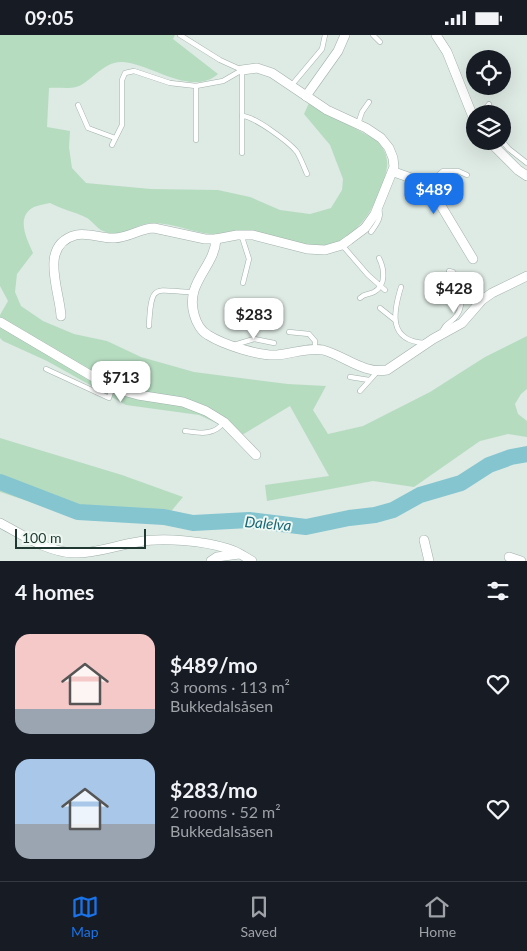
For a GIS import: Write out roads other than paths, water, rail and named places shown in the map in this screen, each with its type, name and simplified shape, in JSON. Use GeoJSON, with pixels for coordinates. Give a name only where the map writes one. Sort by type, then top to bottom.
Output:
{"type":"FeatureCollection","features":[{"type":"Feature","properties":{"kind":"street"},"geometry":{"type":"LineString","coordinates":[[306,96],[338,51],[345,35]]}},
{"type":"Feature","properties":{"kind":"street"},"geometry":{"type":"LineString","coordinates":[[436,35],[450,58],[468,105]]}},
{"type":"Feature","properties":{"kind":"street"},"geometry":{"type":"LineString","coordinates":[[61,316],[53,265],[57,250],[69,238],[77,235],[113,239],[131,235],[148,228],[154,228],[193,237],[216,239],[241,234],[264,237],[308,249],[325,250],[342,245],[365,228],[378,208],[394,171],[393,158],[385,143],[374,133],[327,110],[272,73],[257,68],[242,70]]}},
{"type":"Feature","properties":{"kind":"street"},"geometry":{"type":"LineString","coordinates":[[499,150],[527,176]]}},
{"type":"Feature","properties":{"kind":"street"},"geometry":{"type":"LineString","coordinates":[[394,171],[428,184],[473,259]]}},
{"type":"Feature","properties":{"kind":"street"},"geometry":{"type":"LineString","coordinates":[[216,239],[215,248],[192,293],[194,314],[200,327],[208,335],[254,352],[275,355],[315,350],[332,354],[367,369],[382,370],[442,333],[462,323],[482,300],[492,293],[527,276]]}},
{"type":"Feature","properties":{"kind":"street"},"geometry":{"type":"LineString","coordinates":[[0,321],[112,388],[188,404],[206,411],[224,422],[256,455]]}},
{"type":"Feature","properties":{"kind":"street"},"geometry":{"type":"LineString","coordinates":[[0,523],[44,546],[74,553],[163,539],[213,545],[229,549],[252,561]]}},
{"type":"Feature","properties":{"kind":"street"},"geometry":{"type":"LineString","coordinates":[[424,540],[429,561]]}},
{"type":"Feature","properties":{"kind":"street"},"geometry":{"type":"LineString","coordinates":[[211,561],[217,557],[239,554]]}},
{"type":"Feature","properties":{"kind":"street"},"geometry":{"type":"LineString","coordinates":[[509,557],[521,561]]}},
{"type":"Feature","properties":{"kind":"lane"},"geometry":{"type":"LineString","coordinates":[[180,35],[220,60],[242,70]]}},
{"type":"Feature","properties":{"kind":"lane"},"geometry":{"type":"LineString","coordinates":[[291,85],[322,49],[326,35]]}},
{"type":"Feature","properties":{"kind":"lane"},"geometry":{"type":"LineString","coordinates":[[373,35],[380,42]]}},
{"type":"Feature","properties":{"kind":"lane"},"geometry":{"type":"LineString","coordinates":[[112,145],[122,125],[122,79],[125,73],[134,71],[170,83],[196,85],[223,81],[242,70]]}},
{"type":"Feature","properties":{"kind":"lane"},"geometry":{"type":"LineString","coordinates":[[242,70],[242,153]]}},
{"type":"Feature","properties":{"kind":"lane"},"geometry":{"type":"LineString","coordinates":[[196,85],[196,141]]}},
{"type":"Feature","properties":{"kind":"lane"},"geometry":{"type":"LineString","coordinates":[[358,124],[362,112],[369,102]]}},
{"type":"Feature","properties":{"kind":"lane"},"geometry":{"type":"LineString","coordinates":[[78,105],[88,128],[115,138]]}},
{"type":"Feature","properties":{"kind":"lane"},"geometry":{"type":"LineString","coordinates":[[242,115],[252,119],[292,147],[307,174]]}},
{"type":"Feature","properties":{"kind":"lane"},"geometry":{"type":"LineString","coordinates":[[510,150],[527,163]]}},
{"type":"Feature","properties":{"kind":"lane"},"geometry":{"type":"LineString","coordinates":[[428,184],[443,171],[458,171],[467,175]]}},
{"type":"Feature","properties":{"kind":"lane"},"geometry":{"type":"LineString","coordinates":[[371,232],[380,217],[378,208]]}},
{"type":"Feature","properties":{"kind":"lane"},"geometry":{"type":"LineString","coordinates":[[241,234],[249,259],[243,283]]}},
{"type":"Feature","properties":{"kind":"lane"},"geometry":{"type":"LineString","coordinates":[[342,245],[385,291]]}},
{"type":"Feature","properties":{"kind":"lane"},"geometry":{"type":"LineString","coordinates":[[360,298],[364,294],[376,291],[380,286],[384,272],[379,258]]}},
{"type":"Feature","properties":{"kind":"lane"},"geometry":{"type":"LineString","coordinates":[[442,333],[445,325],[458,314],[461,305],[456,277],[453,272],[449,271]]}},
{"type":"Feature","properties":{"kind":"lane"},"geometry":{"type":"LineString","coordinates":[[401,287],[396,302],[396,327],[404,338],[427,343]]}},
{"type":"Feature","properties":{"kind":"lane"},"geometry":{"type":"LineString","coordinates":[[149,326],[153,297],[157,291],[192,293]]}},
{"type":"Feature","properties":{"kind":"lane"},"geometry":{"type":"LineString","coordinates":[[380,308],[395,320]]}},
{"type":"Feature","properties":{"kind":"lane"},"geometry":{"type":"LineString","coordinates":[[289,333],[309,334],[314,339],[315,350]]}},
{"type":"Feature","properties":{"kind":"lane"},"geometry":{"type":"LineString","coordinates":[[233,345],[254,339],[274,343]]}},
{"type":"Feature","properties":{"kind":"lane"},"geometry":{"type":"LineString","coordinates":[[46,369],[109,398],[112,388]]}},
{"type":"Feature","properties":{"kind":"lane"},"geometry":{"type":"LineString","coordinates":[[360,391],[382,370]]}},
{"type":"Feature","properties":{"kind":"lane"},"geometry":{"type":"LineString","coordinates":[[350,377],[370,380]]}},
{"type":"Feature","properties":{"kind":"lane"},"geometry":{"type":"LineString","coordinates":[[185,431],[211,433],[217,430],[224,422]]}},
{"type":"Feature","properties":{"kind":"waterway","name":"Dalelva"},"geometry":{"type":"LineString","coordinates":[[0,482],[78,512],[164,517],[193,523],[249,520],[306,527],[393,510],[420,495],[461,483],[489,465],[511,457],[527,454]]}}]}
